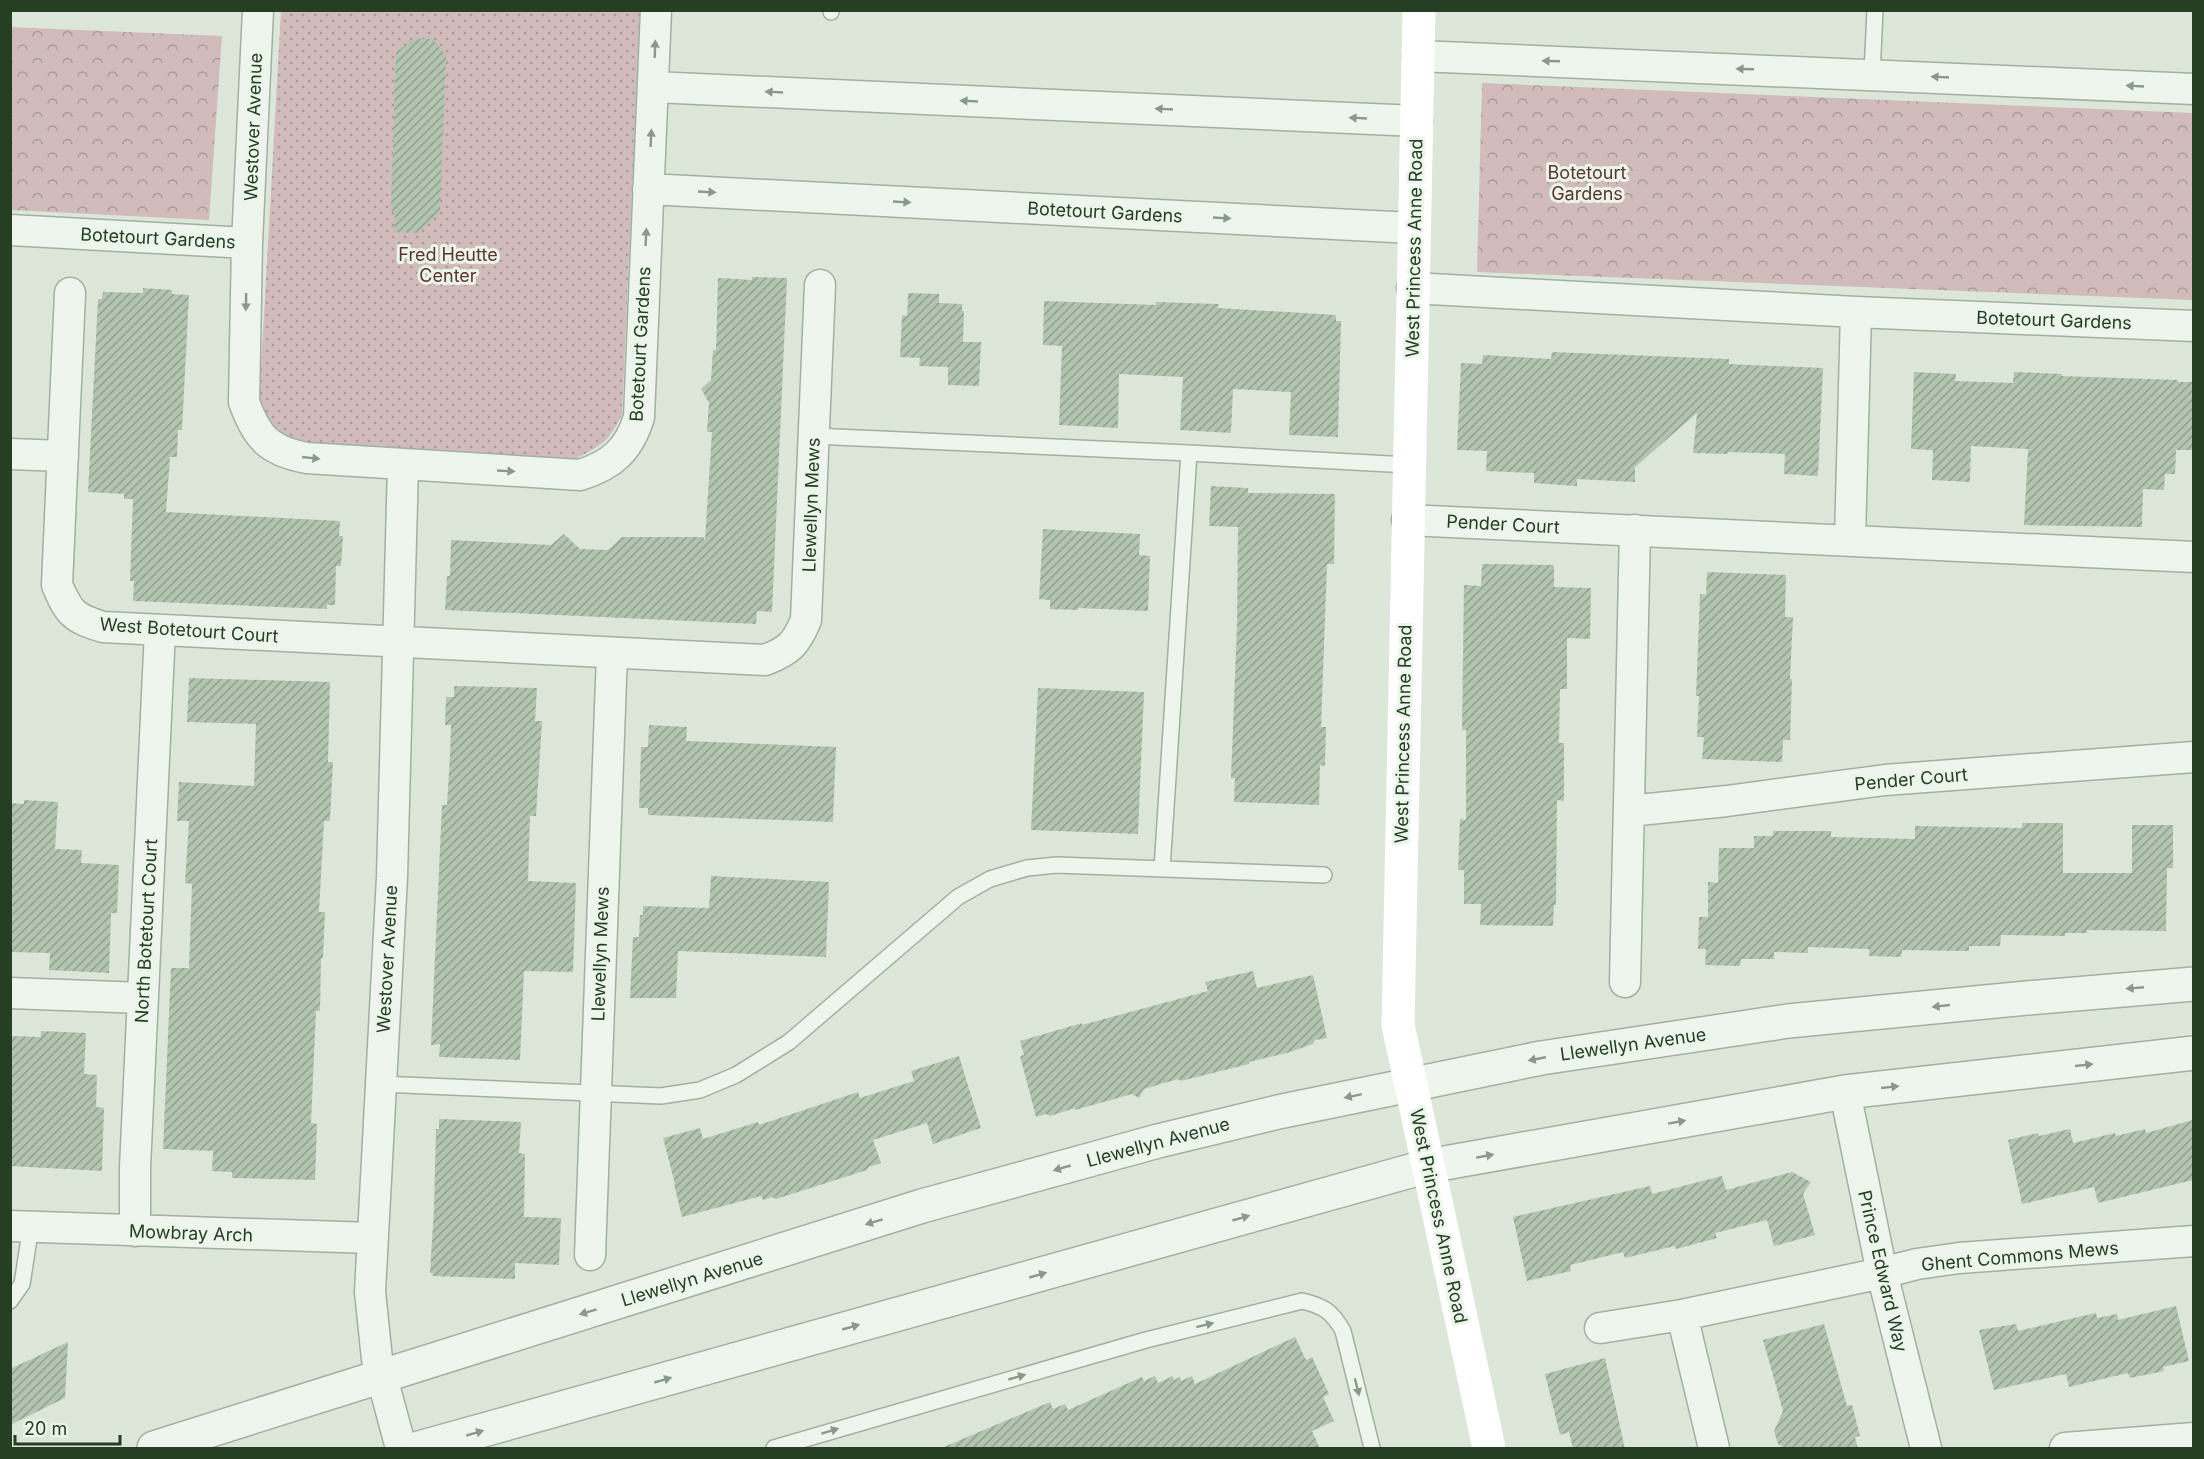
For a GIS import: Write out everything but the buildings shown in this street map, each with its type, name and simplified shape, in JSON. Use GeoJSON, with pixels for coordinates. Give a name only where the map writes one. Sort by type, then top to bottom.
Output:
{"type":"FeatureCollection","features":[{"type":"Feature","properties":{"kind":"main road","name":"West Princess Anne Road"},"geometry":{"type":"LineString","coordinates":[[1419,10],[1398,1025],[1489,1449]]}},
{"type":"Feature","properties":{"kind":"street","name":"Westover Avenue"},"geometry":{"type":"LineString","coordinates":[[248,243],[258,10]]}},
{"type":"Feature","properties":{"kind":"street"},"geometry":{"type":"LineString","coordinates":[[648,189],[656,10]]}},
{"type":"Feature","properties":{"kind":"street"},"geometry":{"type":"LineString","coordinates":[[1418,56],[2193,89]]}},
{"type":"Feature","properties":{"kind":"street"},"geometry":{"type":"LineString","coordinates":[[653,87],[1417,121]]}},
{"type":"Feature","properties":{"kind":"street","name":"Botetourt Gardens"},"geometry":{"type":"LineString","coordinates":[[10,230],[248,243],[244,402],[252,424],[267,443],[288,455],[307,459],[580,475],[600,469],[620,453],[634,432],[639,417],[648,189],[1413,228]]}},
{"type":"Feature","properties":{"kind":"street","name":"Llewellyn Mews"},"geometry":{"type":"LineString","coordinates":[[398,643],[765,660],[784,653],[799,638],[806,620],[820,285]]}},
{"type":"Feature","properties":{"kind":"street","name":"Botetourt Gardens"},"geometry":{"type":"LineString","coordinates":[[1412,288],[1856,312],[2193,326]]}},
{"type":"Feature","properties":{"kind":"street","name":"West Botetourt Court"},"geometry":{"type":"LineString","coordinates":[[70,293],[57,585],[67,608],[83,621],[103,627],[398,643]]}},
{"type":"Feature","properties":{"kind":"street"},"geometry":{"type":"LineString","coordinates":[[1850,539],[1856,312]]}},
{"type":"Feature","properties":{"kind":"street"},"geometry":{"type":"LineString","coordinates":[[10,454],[63,456]]}},
{"type":"Feature","properties":{"kind":"street","name":"Westover Avenue"},"geometry":{"type":"LineString","coordinates":[[401,1449],[380,1377],[370,1292],[371,1238],[392,877],[403,465]]}},
{"type":"Feature","properties":{"kind":"street","name":"Pender Court"},"geometry":{"type":"LineString","coordinates":[[1407,520],[1850,539],[2193,557]]}},
{"type":"Feature","properties":{"kind":"street"},"geometry":{"type":"LineString","coordinates":[[1625,982],[1635,530]]}},
{"type":"Feature","properties":{"kind":"street","name":"North Botetourt Court"},"geometry":{"type":"LineString","coordinates":[[135,1231],[135,1168],[160,630]]}},
{"type":"Feature","properties":{"kind":"street","name":"Llewellyn Mews"},"geometry":{"type":"LineString","coordinates":[[590,1255],[594,1093],[612,652]]}},
{"type":"Feature","properties":{"kind":"street","name":"Pender Court"},"geometry":{"type":"LineString","coordinates":[[1629,811],[1727,801],[1885,780],[2193,757]]}},
{"type":"Feature","properties":{"kind":"street","name":"Llewellyn Avenue"},"geometry":{"type":"LineString","coordinates":[[154,1449],[922,1206],[1158,1141],[1278,1112],[1541,1058],[1788,1021],[2193,984]]}},
{"type":"Feature","properties":{"kind":"street"},"geometry":{"type":"LineString","coordinates":[[10,993],[143,998]]}},
{"type":"Feature","properties":{"kind":"street"},"geometry":{"type":"LineString","coordinates":[[419,1449],[1428,1166],[1845,1092],[2193,1053]]}},
{"type":"Feature","properties":{"kind":"street","name":"Prince Edward Way"},"geometry":{"type":"LineString","coordinates":[[1845,1092],[1882,1273],[1926,1449]]}},
{"type":"Feature","properties":{"kind":"street","name":"Mowbray Arch"},"geometry":{"type":"LineString","coordinates":[[21,1226],[371,1238]]}},
{"type":"Feature","properties":{"kind":"street","name":"Ghent Commons Mews"},"geometry":{"type":"LineString","coordinates":[[1600,1328],[1682,1315],[1912,1265],[1959,1258],[2193,1241]]}},
{"type":"Feature","properties":{"kind":"street"},"geometry":{"type":"LineString","coordinates":[[1682,1315],[1714,1449]]}},
{"type":"Feature","properties":{"kind":"street"},"geometry":{"type":"LineString","coordinates":[[2065,1449],[2193,1438]]}},
{"type":"Feature","properties":{"kind":"lane"},"geometry":{"type":"LineString","coordinates":[[1872,74],[1875,10]]}},
{"type":"Feature","properties":{"kind":"lane"},"geometry":{"type":"LineString","coordinates":[[814,436],[1408,465]]}},
{"type":"Feature","properties":{"kind":"lane"},"geometry":{"type":"LineString","coordinates":[[1162,869],[1189,453]]}},
{"type":"Feature","properties":{"kind":"lane"},"geometry":{"type":"LineString","coordinates":[[380,1084],[661,1096],[700,1090],[736,1075],[789,1042],[958,897],[990,879],[1027,868],[1057,865],[1324,875]]}},
{"type":"Feature","properties":{"kind":"lane"},"geometry":{"type":"LineString","coordinates":[[10,1301],[22,1284],[21,1226]]}},
{"type":"Feature","properties":{"kind":"lane"},"geometry":{"type":"LineString","coordinates":[[774,1449],[1146,1340],[1302,1301],[1320,1305],[1336,1317],[1343,1331],[1372,1449]]}},
{"type":"Feature","properties":{"kind":"green space","name":"Fred Heutte Center"},"geometry":{"type":"Polygon","coordinates":[[[281,11],[640,11],[622,414],[604,442],[575,459],[303,448],[275,432],[270,426],[259,404],[281,11]]]}},
{"type":"Feature","properties":{"kind":"green space"},"geometry":{"type":"Polygon","coordinates":[[[10,27],[222,36],[209,220],[11,210],[10,27]]]}},
{"type":"Feature","properties":{"kind":"green space","name":"Botetourt Gardens"},"geometry":{"type":"Polygon","coordinates":[[[1482,83],[2193,113],[2193,300],[1477,272],[1482,83]]]}}]}
